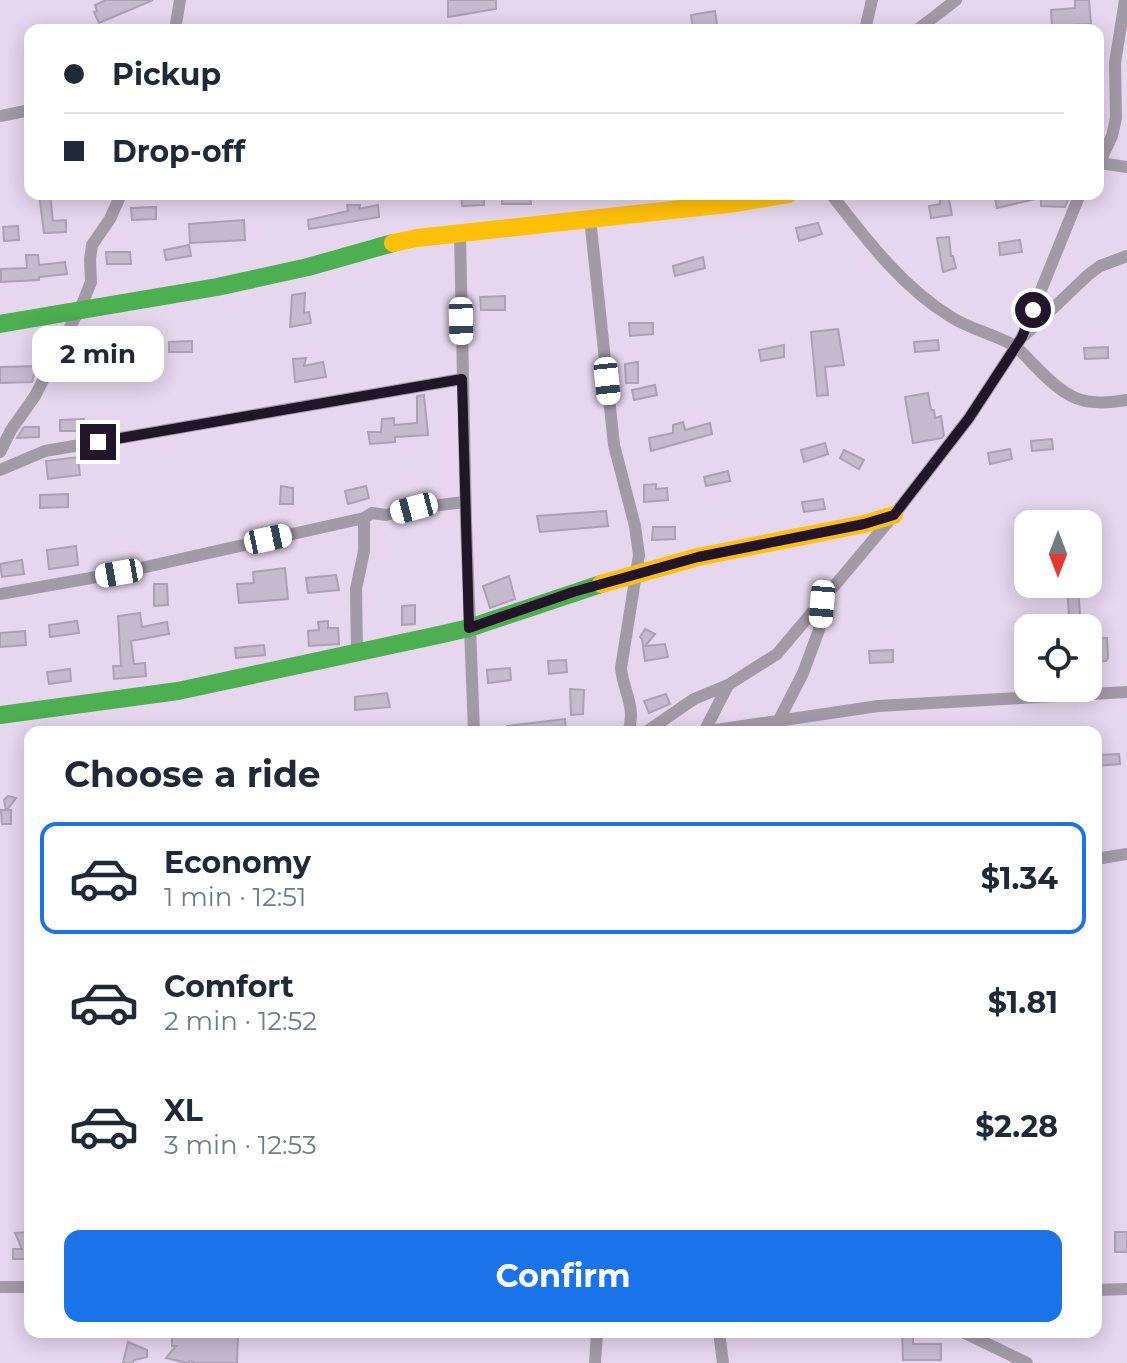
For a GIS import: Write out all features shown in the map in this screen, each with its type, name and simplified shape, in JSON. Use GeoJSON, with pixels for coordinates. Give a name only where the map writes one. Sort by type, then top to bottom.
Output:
{"type":"FeatureCollection","features":[{"type":"Feature","properties":{"kind":"street"},"geometry":{"type":"LineString","coordinates":[[176,24],[180,0]]}},
{"type":"Feature","properties":{"kind":"street"},"geometry":{"type":"LineString","coordinates":[[866,24],[872,0]]}},
{"type":"Feature","properties":{"kind":"street"},"geometry":{"type":"LineString","coordinates":[[925,24],[956,0]]}},
{"type":"Feature","properties":{"kind":"street"},"geometry":{"type":"LineString","coordinates":[[1104,154],[1116,118],[1115,63],[1125,0]]}},
{"type":"Feature","properties":{"kind":"street"},"geometry":{"type":"LineString","coordinates":[[0,116],[24,111]]}},
{"type":"Feature","properties":{"kind":"street"},"geometry":{"type":"LineString","coordinates":[[1104,165],[1127,167]]}},
{"type":"Feature","properties":{"kind":"street"},"geometry":{"type":"LineString","coordinates":[[0,452],[35,396],[78,311],[91,282],[92,245],[118,200]]}},
{"type":"Feature","properties":{"kind":"street"},"geometry":{"type":"LineString","coordinates":[[0,324],[308,267],[362,250],[417,238],[754,200]]}},
{"type":"Feature","properties":{"kind":"street"},"geometry":{"type":"LineString","coordinates":[[836,200],[886,261],[952,318],[1019,342],[1046,378],[1069,396],[1097,405],[1127,400]]}},
{"type":"Feature","properties":{"kind":"street"},"geometry":{"type":"LineString","coordinates":[[655,726],[694,699],[728,685],[777,654],[894,515],[969,418],[1019,342],[1078,200]]}},
{"type":"Feature","properties":{"kind":"street"},"geometry":{"type":"LineString","coordinates":[[590,218],[614,445],[635,526],[639,555],[621,668],[622,684],[631,702],[631,726]]}},
{"type":"Feature","properties":{"kind":"street"},"geometry":{"type":"LineString","coordinates":[[460,234],[465,502],[474,726]]}},
{"type":"Feature","properties":{"kind":"street"},"geometry":{"type":"LineString","coordinates":[[1019,342],[1100,266],[1127,256]]}},
{"type":"Feature","properties":{"kind":"street"},"geometry":{"type":"LineString","coordinates":[[0,470],[45,451],[462,379]]}},
{"type":"Feature","properties":{"kind":"street"},"geometry":{"type":"LineString","coordinates":[[0,594],[119,573],[364,518],[372,513],[386,515],[465,502]]}},
{"type":"Feature","properties":{"kind":"street"},"geometry":{"type":"LineString","coordinates":[[0,715],[178,691],[469,628],[637,573],[894,515]]}},
{"type":"Feature","properties":{"kind":"street"},"geometry":{"type":"LineString","coordinates":[[357,653],[356,589],[364,551],[364,518]]}},
{"type":"Feature","properties":{"kind":"street"},"geometry":{"type":"LineString","coordinates":[[769,726],[779,720],[803,673],[819,630],[822,604]]}},
{"type":"Feature","properties":{"kind":"street"},"geometry":{"type":"LineString","coordinates":[[707,726],[728,685]]}},
{"type":"Feature","properties":{"kind":"street"},"geometry":{"type":"LineString","coordinates":[[742,726],[878,706],[1127,692]]}},
{"type":"Feature","properties":{"kind":"street"},"geometry":{"type":"LineString","coordinates":[[1102,858],[1127,854]]}},
{"type":"Feature","properties":{"kind":"street"},"geometry":{"type":"LineString","coordinates":[[0,1287],[24,1287]]}},
{"type":"Feature","properties":{"kind":"street"},"geometry":{"type":"LineString","coordinates":[[1102,1290],[1127,1289]]}},
{"type":"Feature","properties":{"kind":"street"},"geometry":{"type":"LineString","coordinates":[[595,1363],[597,1338]]}},
{"type":"Feature","properties":{"kind":"street"},"geometry":{"type":"LineString","coordinates":[[720,1338],[723,1363]]}},
{"type":"Feature","properties":{"kind":"street"},"geometry":{"type":"LineString","coordinates":[[975,1338],[1027,1363]]}},
{"type":"Feature","properties":{"kind":"building"},"geometry":{"type":"Polygon","coordinates":[[[106,0],[153,0],[99,23],[94,12],[97,11],[95,5],[106,0]]]}},
{"type":"Feature","properties":{"kind":"building"},"geometry":{"type":"Polygon","coordinates":[[[448,0],[496,0],[496,9],[448,17],[448,0]]]}},
{"type":"Feature","properties":{"kind":"building"},"geometry":{"type":"Polygon","coordinates":[[[1075,0],[1089,0],[1091,24],[1052,24],[1051,10],[1075,8],[1075,0]]]}},
{"type":"Feature","properties":{"kind":"building"},"geometry":{"type":"Polygon","coordinates":[[[715,11],[717,24],[692,24],[691,15],[715,11]]]}},
{"type":"Feature","properties":{"kind":"building"},"geometry":{"type":"Polygon","coordinates":[[[40,200],[51,200],[53,221],[66,220],[66,232],[44,233],[40,200]]]}},
{"type":"Feature","properties":{"kind":"building"},"geometry":{"type":"Polygon","coordinates":[[[462,200],[484,200],[484,205],[462,206],[462,200]]]}},
{"type":"Feature","properties":{"kind":"building"},"geometry":{"type":"Polygon","coordinates":[[[502,200],[531,200],[531,204],[502,204],[502,200]]]}},
{"type":"Feature","properties":{"kind":"building"},"geometry":{"type":"Polygon","coordinates":[[[940,200],[949,200],[952,215],[931,218],[929,206],[940,204],[940,200]]]}},
{"type":"Feature","properties":{"kind":"building"},"geometry":{"type":"Polygon","coordinates":[[[995,200],[1031,200],[997,208],[995,200]]]}},
{"type":"Feature","properties":{"kind":"building"},"geometry":{"type":"Polygon","coordinates":[[[1041,200],[1068,200],[1065,207],[1041,206],[1041,200]]]}},
{"type":"Feature","properties":{"kind":"building"},"geometry":{"type":"Polygon","coordinates":[[[347,205],[360,205],[359,209],[378,205],[379,217],[309,229],[308,220],[348,211],[347,205]]]}},
{"type":"Feature","properties":{"kind":"building"},"geometry":{"type":"Polygon","coordinates":[[[156,207],[156,219],[132,220],[131,208],[156,207]]]}},
{"type":"Feature","properties":{"kind":"building"},"geometry":{"type":"Polygon","coordinates":[[[244,220],[245,240],[190,243],[189,224],[244,220]]]}},
{"type":"Feature","properties":{"kind":"building"},"geometry":{"type":"Polygon","coordinates":[[[818,223],[822,234],[799,241],[796,228],[818,223]]]}},
{"type":"Feature","properties":{"kind":"building"},"geometry":{"type":"Polygon","coordinates":[[[18,226],[19,240],[4,241],[3,227],[18,226]]]}},
{"type":"Feature","properties":{"kind":"building"},"geometry":{"type":"Polygon","coordinates":[[[949,237],[956,268],[943,272],[937,238],[949,237]]]}},
{"type":"Feature","properties":{"kind":"building"},"geometry":{"type":"Polygon","coordinates":[[[1020,240],[1022,252],[1000,255],[999,243],[1020,240]]]}},
{"type":"Feature","properties":{"kind":"building"},"geometry":{"type":"Polygon","coordinates":[[[189,245],[191,256],[166,260],[164,250],[189,245]]]}},
{"type":"Feature","properties":{"kind":"building"},"geometry":{"type":"Polygon","coordinates":[[[106,252],[130,252],[131,264],[107,264],[106,252]]]}},
{"type":"Feature","properties":{"kind":"building"},"geometry":{"type":"Polygon","coordinates":[[[26,255],[38,255],[39,265],[65,262],[67,274],[39,277],[39,280],[1,282],[1,269],[27,268],[26,255]]]}},
{"type":"Feature","properties":{"kind":"building"},"geometry":{"type":"Polygon","coordinates":[[[703,257],[705,268],[675,276],[673,266],[703,257]]]}},
{"type":"Feature","properties":{"kind":"building"},"geometry":{"type":"Polygon","coordinates":[[[305,293],[304,313],[309,312],[311,323],[290,327],[292,295],[305,293]]]}},
{"type":"Feature","properties":{"kind":"building"},"geometry":{"type":"Polygon","coordinates":[[[505,296],[505,310],[481,310],[480,297],[505,296]]]}},
{"type":"Feature","properties":{"kind":"building"},"geometry":{"type":"Polygon","coordinates":[[[629,323],[653,323],[653,334],[630,336],[629,323]]]}},
{"type":"Feature","properties":{"kind":"building"},"geometry":{"type":"Polygon","coordinates":[[[838,329],[844,365],[825,367],[828,395],[817,396],[811,332],[838,329]]]}},
{"type":"Feature","properties":{"kind":"building"},"geometry":{"type":"Polygon","coordinates":[[[113,335],[125,336],[126,350],[142,348],[144,359],[112,363],[113,335]]]}},
{"type":"Feature","properties":{"kind":"building"},"geometry":{"type":"Polygon","coordinates":[[[938,340],[939,350],[915,352],[914,342],[938,340]]]}},
{"type":"Feature","properties":{"kind":"building"},"geometry":{"type":"Polygon","coordinates":[[[192,341],[192,352],[169,352],[169,342],[192,341]]]}},
{"type":"Feature","properties":{"kind":"building"},"geometry":{"type":"Polygon","coordinates":[[[784,345],[784,357],[761,361],[759,350],[784,345]]]}},
{"type":"Feature","properties":{"kind":"building"},"geometry":{"type":"Polygon","coordinates":[[[1108,347],[1108,358],[1085,359],[1084,348],[1108,347]]]}},
{"type":"Feature","properties":{"kind":"building"},"geometry":{"type":"Polygon","coordinates":[[[306,358],[304,366],[323,362],[326,377],[295,382],[293,359],[306,358]]]}},
{"type":"Feature","properties":{"kind":"building"},"geometry":{"type":"Polygon","coordinates":[[[638,362],[638,383],[626,383],[625,364],[638,362]]]}},
{"type":"Feature","properties":{"kind":"building"},"geometry":{"type":"Polygon","coordinates":[[[37,366],[32,382],[0,383],[0,367],[37,366]]]}},
{"type":"Feature","properties":{"kind":"building"},"geometry":{"type":"Polygon","coordinates":[[[655,385],[657,395],[634,400],[632,390],[655,385]]]}},
{"type":"Feature","properties":{"kind":"building"},"geometry":{"type":"Polygon","coordinates":[[[928,393],[935,418],[941,416],[944,435],[942,438],[913,443],[905,397],[928,393]]]}},
{"type":"Feature","properties":{"kind":"building"},"geometry":{"type":"Polygon","coordinates":[[[424,395],[428,435],[395,437],[395,442],[370,444],[368,432],[381,432],[382,419],[394,418],[394,425],[417,423],[417,396],[424,395]]]}},
{"type":"Feature","properties":{"kind":"building"},"geometry":{"type":"Polygon","coordinates":[[[84,419],[85,431],[60,431],[60,420],[84,419]]]}},
{"type":"Feature","properties":{"kind":"building"},"geometry":{"type":"Polygon","coordinates":[[[683,422],[685,430],[710,423],[712,434],[651,451],[649,438],[673,433],[673,425],[683,422]]]}},
{"type":"Feature","properties":{"kind":"building"},"geometry":{"type":"Polygon","coordinates":[[[24,427],[39,427],[39,437],[17,438],[24,427]]]}},
{"type":"Feature","properties":{"kind":"building"},"geometry":{"type":"Polygon","coordinates":[[[1052,439],[1053,449],[1032,451],[1031,441],[1052,439]]]}},
{"type":"Feature","properties":{"kind":"building"},"geometry":{"type":"Polygon","coordinates":[[[825,443],[828,454],[804,462],[801,450],[825,443]]]}},
{"type":"Feature","properties":{"kind":"building"},"geometry":{"type":"Polygon","coordinates":[[[1010,449],[1012,459],[990,464],[988,453],[1010,449]]]}},
{"type":"Feature","properties":{"kind":"building"},"geometry":{"type":"Polygon","coordinates":[[[844,450],[864,460],[859,469],[840,458],[844,450]]]}},
{"type":"Feature","properties":{"kind":"building"},"geometry":{"type":"Polygon","coordinates":[[[78,457],[80,475],[48,479],[46,461],[78,457]]]}},
{"type":"Feature","properties":{"kind":"building"},"geometry":{"type":"Polygon","coordinates":[[[728,471],[730,481],[706,486],[704,477],[728,471]]]}},
{"type":"Feature","properties":{"kind":"building"},"geometry":{"type":"Polygon","coordinates":[[[656,484],[656,489],[667,488],[668,500],[644,502],[644,485],[656,484]]]}},
{"type":"Feature","properties":{"kind":"building"},"geometry":{"type":"Polygon","coordinates":[[[281,486],[293,488],[293,504],[280,504],[281,486]]]}},
{"type":"Feature","properties":{"kind":"building"},"geometry":{"type":"Polygon","coordinates":[[[366,486],[369,498],[348,504],[345,491],[366,486]]]}},
{"type":"Feature","properties":{"kind":"building"},"geometry":{"type":"Polygon","coordinates":[[[68,494],[68,507],[40,508],[40,495],[68,494]]]}},
{"type":"Feature","properties":{"kind":"building"},"geometry":{"type":"Polygon","coordinates":[[[823,499],[825,509],[804,512],[802,502],[823,499]]]}},
{"type":"Feature","properties":{"kind":"building"},"geometry":{"type":"Polygon","coordinates":[[[606,511],[608,526],[540,532],[537,516],[606,511]]]}},
{"type":"Feature","properties":{"kind":"building"},"geometry":{"type":"Polygon","coordinates":[[[653,527],[675,527],[675,539],[652,540],[653,527]]]}},
{"type":"Feature","properties":{"kind":"building"},"geometry":{"type":"Polygon","coordinates":[[[76,546],[78,565],[49,569],[47,550],[76,546]]]}},
{"type":"Feature","properties":{"kind":"building"},"geometry":{"type":"Polygon","coordinates":[[[22,560],[24,574],[2,577],[0,564],[22,560]]]}},
{"type":"Feature","properties":{"kind":"building"},"geometry":{"type":"Polygon","coordinates":[[[285,568],[288,599],[239,603],[237,584],[254,583],[253,572],[285,568]]]}},
{"type":"Feature","properties":{"kind":"building"},"geometry":{"type":"Polygon","coordinates":[[[336,575],[339,590],[308,593],[306,578],[336,575]]]}},
{"type":"Feature","properties":{"kind":"building"},"geometry":{"type":"Polygon","coordinates":[[[509,576],[515,599],[490,608],[483,586],[509,576]]]}},
{"type":"Feature","properties":{"kind":"building"},"geometry":{"type":"Polygon","coordinates":[[[154,584],[167,584],[168,605],[154,606],[154,584]]]}},
{"type":"Feature","properties":{"kind":"building"},"geometry":{"type":"Polygon","coordinates":[[[1068,598],[1079,598],[1080,614],[1069,614],[1068,598]]]}},
{"type":"Feature","properties":{"kind":"building"},"geometry":{"type":"Polygon","coordinates":[[[415,605],[415,624],[402,625],[402,606],[415,605]]]}},
{"type":"Feature","properties":{"kind":"building"},"geometry":{"type":"Polygon","coordinates":[[[140,613],[142,627],[167,622],[169,634],[131,641],[134,664],[145,663],[146,676],[114,679],[113,666],[121,666],[118,616],[140,613]]]}},
{"type":"Feature","properties":{"kind":"building"},"geometry":{"type":"Polygon","coordinates":[[[77,621],[79,633],[50,637],[49,625],[77,621]]]}},
{"type":"Feature","properties":{"kind":"building"},"geometry":{"type":"Polygon","coordinates":[[[328,621],[328,628],[338,628],[339,644],[309,646],[308,631],[319,630],[318,622],[328,621]]]}},
{"type":"Feature","properties":{"kind":"building"},"geometry":{"type":"Polygon","coordinates":[[[645,629],[655,634],[645,646],[665,644],[668,657],[645,661],[640,637],[645,629]]]}},
{"type":"Feature","properties":{"kind":"building"},"geometry":{"type":"Polygon","coordinates":[[[25,631],[26,645],[0,647],[0,633],[25,631]]]}},
{"type":"Feature","properties":{"kind":"building"},"geometry":{"type":"Polygon","coordinates":[[[1102,638],[1107,638],[1106,661],[1102,661],[1102,638]]]}},
{"type":"Feature","properties":{"kind":"building"},"geometry":{"type":"Polygon","coordinates":[[[264,645],[265,655],[236,658],[235,648],[264,645]]]}},
{"type":"Feature","properties":{"kind":"building"},"geometry":{"type":"Polygon","coordinates":[[[893,650],[893,662],[870,663],[869,651],[893,650]]]}},
{"type":"Feature","properties":{"kind":"building"},"geometry":{"type":"Polygon","coordinates":[[[566,660],[567,672],[549,674],[548,661],[566,660]]]}},
{"type":"Feature","properties":{"kind":"building"},"geometry":{"type":"Polygon","coordinates":[[[510,668],[511,680],[488,683],[487,670],[510,668]]]}},
{"type":"Feature","properties":{"kind":"building"},"geometry":{"type":"Polygon","coordinates":[[[70,669],[71,681],[49,684],[47,672],[70,669]]]}},
{"type":"Feature","properties":{"kind":"building"},"geometry":{"type":"Polygon","coordinates":[[[570,689],[584,690],[583,714],[571,715],[570,689]]]}},
{"type":"Feature","properties":{"kind":"building"},"geometry":{"type":"Polygon","coordinates":[[[387,693],[390,707],[355,710],[355,697],[387,693]]]}},
{"type":"Feature","properties":{"kind":"building"},"geometry":{"type":"Polygon","coordinates":[[[666,694],[670,704],[649,713],[644,701],[666,694]]]}},
{"type":"Feature","properties":{"kind":"building"},"geometry":{"type":"Polygon","coordinates":[[[565,719],[566,726],[507,726],[565,719]]]}},
{"type":"Feature","properties":{"kind":"building"},"geometry":{"type":"Polygon","coordinates":[[[1119,754],[1120,764],[1102,766],[1102,755],[1119,754]]]}},
{"type":"Feature","properties":{"kind":"building"},"geometry":{"type":"Polygon","coordinates":[[[8,796],[16,798],[7,810],[11,810],[11,824],[2,824],[1,810],[6,810],[4,800],[8,796]]]}},
{"type":"Feature","properties":{"kind":"building"},"geometry":{"type":"Polygon","coordinates":[[[24,1232],[24,1259],[13,1259],[13,1249],[22,1249],[15,1233],[24,1232]]]}},
{"type":"Feature","properties":{"kind":"building"},"geometry":{"type":"Polygon","coordinates":[[[1115,1232],[1127,1232],[1127,1252],[1115,1252],[1115,1232]]]}},
{"type":"Feature","properties":{"kind":"building"},"geometry":{"type":"Polygon","coordinates":[[[172,1338],[238,1338],[237,1363],[187,1363],[166,1358],[176,1346],[172,1346],[172,1338]]]}},
{"type":"Feature","properties":{"kind":"building"},"geometry":{"type":"Polygon","coordinates":[[[902,1338],[913,1338],[913,1344],[941,1344],[941,1360],[903,1360],[902,1338]]]}},
{"type":"Feature","properties":{"kind":"building"},"geometry":{"type":"Polygon","coordinates":[[[128,1342],[147,1350],[147,1357],[133,1363],[123,1363],[128,1342]]]}},
{"type":"Feature","properties":{"kind":"traffic: fast"},"geometry":{"type":"LineString","coordinates":[[0,324],[217,287],[308,267],[393,243]]}},
{"type":"Feature","properties":{"kind":"traffic: fast"},"geometry":{"type":"LineString","coordinates":[[0,715],[178,691],[443,634],[601,584]]}},
{"type":"Feature","properties":{"kind":"traffic: slow"},"geometry":{"type":"LineString","coordinates":[[393,243],[754,200]]}},
{"type":"Feature","properties":{"kind":"traffic: slow"},"geometry":{"type":"LineString","coordinates":[[601,584],[698,557],[864,524],[894,515]]}},
{"type":"Feature","properties":{"kind":"route"},"geometry":{"type":"LineString","coordinates":[[98,442],[462,379],[469,628],[637,573],[894,515],[969,418],[1022,337],[1033,310]]}}]}
